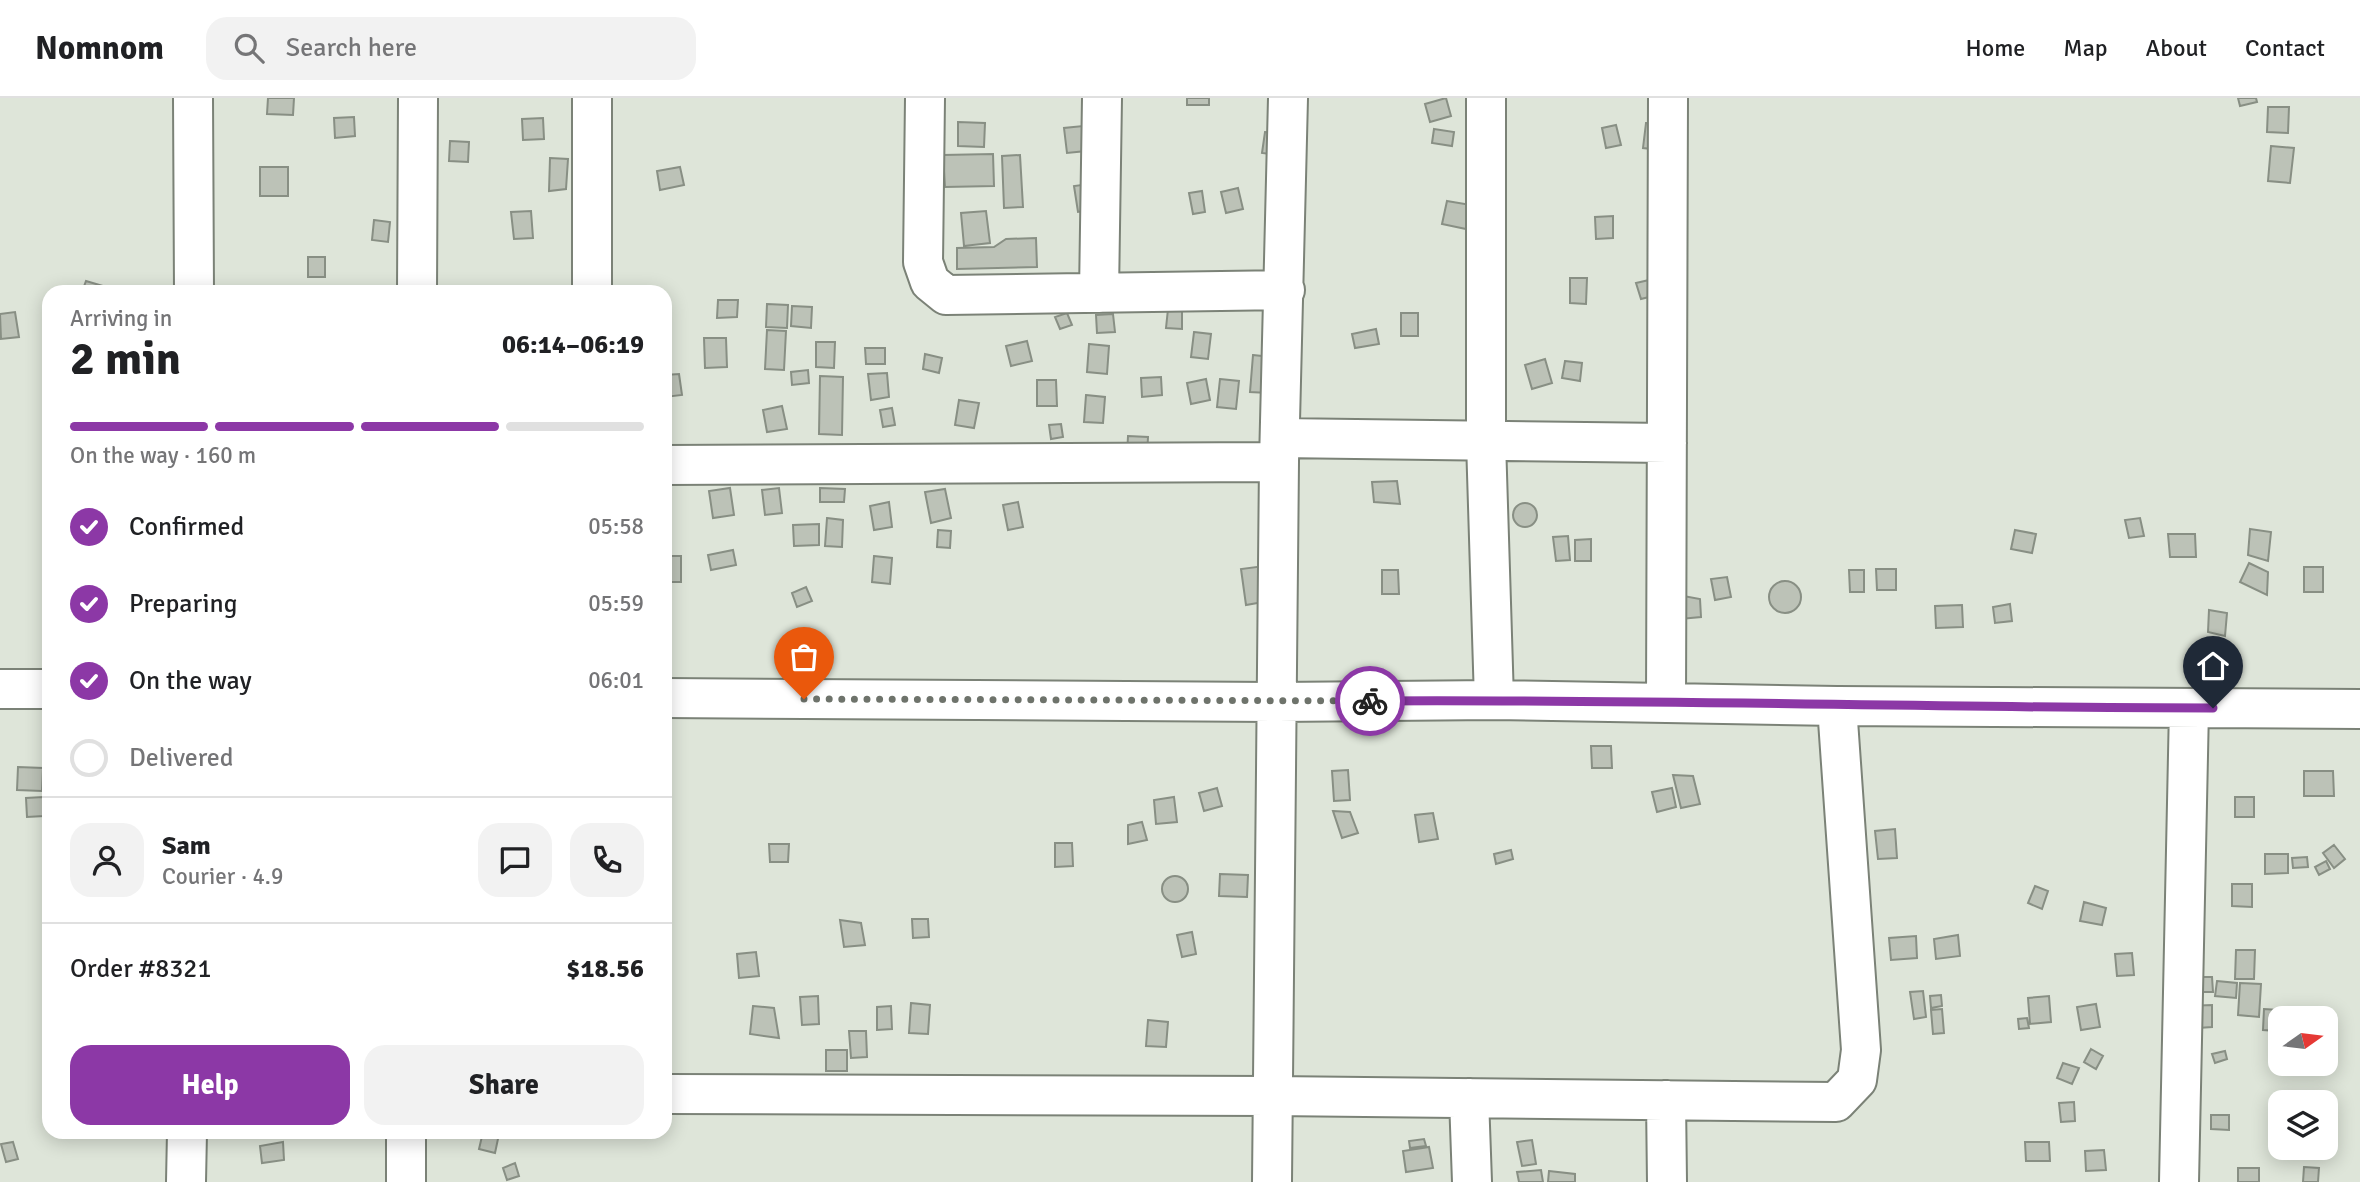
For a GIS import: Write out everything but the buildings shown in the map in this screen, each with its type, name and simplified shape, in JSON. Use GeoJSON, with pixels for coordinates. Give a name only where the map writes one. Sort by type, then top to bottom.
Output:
{"type":"FeatureCollection","features":[{"type":"Feature","properties":{"kind":"street"},"geometry":{"type":"LineString","coordinates":[[193,98],[194,285]]}},
{"type":"Feature","properties":{"kind":"street"},"geometry":{"type":"LineString","coordinates":[[417,285],[418,98]]}},
{"type":"Feature","properties":{"kind":"street"},"geometry":{"type":"LineString","coordinates":[[592,98],[592,285]]}},
{"type":"Feature","properties":{"kind":"street"},"geometry":{"type":"LineString","coordinates":[[925,98],[923,262],[930,282],[946,295],[1285,290]]}},
{"type":"Feature","properties":{"kind":"street"},"geometry":{"type":"LineString","coordinates":[[1099,293],[1102,98]]}},
{"type":"Feature","properties":{"kind":"street"},"geometry":{"type":"LineString","coordinates":[[1272,1182],[1280,450],[1288,98]]}},
{"type":"Feature","properties":{"kind":"street"},"geometry":{"type":"LineString","coordinates":[[1486,98],[1486,441],[1494,700]]}},
{"type":"Feature","properties":{"kind":"street"},"geometry":{"type":"LineString","coordinates":[[1666,703],[1668,98]]}},
{"type":"Feature","properties":{"kind":"street"},"geometry":{"type":"LineString","coordinates":[[672,465],[1280,450],[1486,441],[1667,443]]}},
{"type":"Feature","properties":{"kind":"street"},"geometry":{"type":"LineString","coordinates":[[0,689],[42,689]]}},
{"type":"Feature","properties":{"kind":"street"},"geometry":{"type":"LineString","coordinates":[[672,698],[1278,702],[1494,700],[1837,706],[2360,709]]}},
{"type":"Feature","properties":{"kind":"street"},"geometry":{"type":"LineString","coordinates":[[672,1094],[1273,1096],[1836,1102],[1857,1080],[1861,1050],[1837,706]]}},
{"type":"Feature","properties":{"kind":"street"},"geometry":{"type":"LineString","coordinates":[[2179,1182],[2189,708]]}},
{"type":"Feature","properties":{"kind":"street"},"geometry":{"type":"LineString","coordinates":[[1469,1098],[1472,1182]]}},
{"type":"Feature","properties":{"kind":"street"},"geometry":{"type":"LineString","coordinates":[[1666,1100],[1667,1182]]}},
{"type":"Feature","properties":{"kind":"street"},"geometry":{"type":"LineString","coordinates":[[186,1182],[187,1139]]}},
{"type":"Feature","properties":{"kind":"street"},"geometry":{"type":"LineString","coordinates":[[406,1139],[406,1182]]}},
{"type":"Feature","properties":{"kind":"way so far"},"geometry":{"type":"LineString","coordinates":[[804,699],[1370,701]]}},
{"type":"Feature","properties":{"kind":"route"},"geometry":{"type":"LineString","coordinates":[[1370,701],[2213,708]]}}]}
